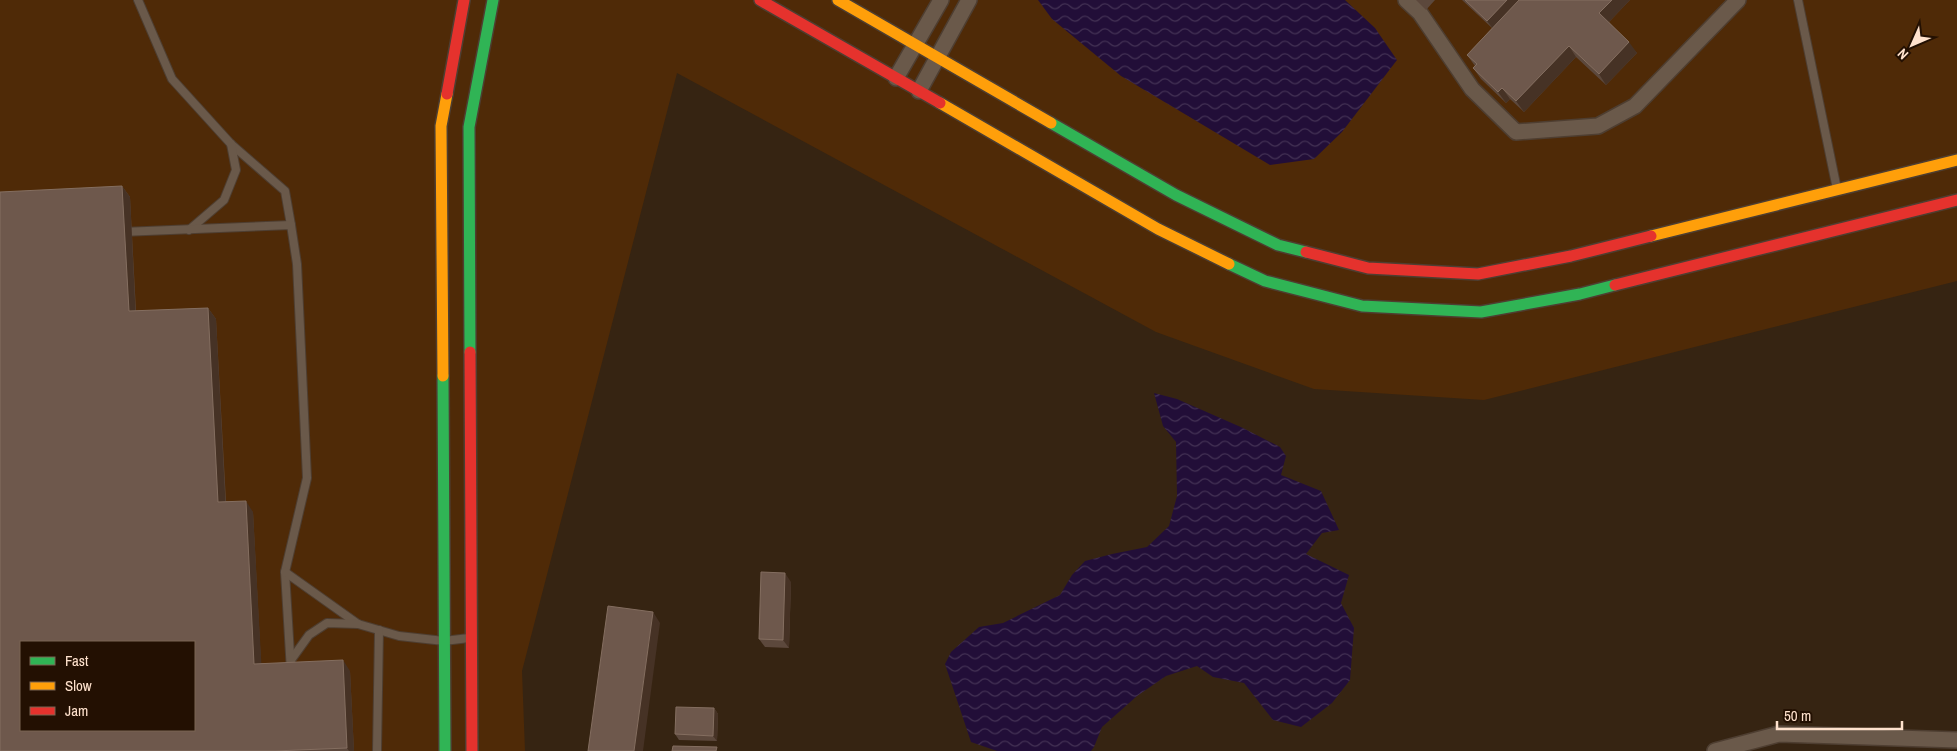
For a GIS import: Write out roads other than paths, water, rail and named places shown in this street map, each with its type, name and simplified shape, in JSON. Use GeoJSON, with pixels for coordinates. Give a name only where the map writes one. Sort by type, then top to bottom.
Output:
{"type":"FeatureCollection","features":[{"type":"Feature","properties":{"kind":"street"},"geometry":{"type":"LineString","coordinates":[[445,751],[441,126],[464,0]]}},
{"type":"Feature","properties":{"kind":"street"},"geometry":{"type":"LineString","coordinates":[[472,751],[469,127],[494,0]]}},
{"type":"Feature","properties":{"kind":"street"},"geometry":{"type":"LineString","coordinates":[[760,0],[1167,234],[1265,281],[1362,306],[1481,312],[1580,294],[1957,200]]}},
{"type":"Feature","properties":{"kind":"street"},"geometry":{"type":"LineString","coordinates":[[838,0],[1176,195],[1278,245],[1368,268],[1478,274],[1571,256],[1957,160]]}},
{"type":"Feature","properties":{"kind":"street"},"geometry":{"type":"LineString","coordinates":[[896,78],[941,0]]}},
{"type":"Feature","properties":{"kind":"street"},"geometry":{"type":"LineString","coordinates":[[919,91],[969,0]]}},
{"type":"Feature","properties":{"kind":"street"},"geometry":{"type":"LineString","coordinates":[[1406,0],[1420,13],[1472,89],[1516,132],[1598,126],[1635,106],[1738,0]]}},
{"type":"Feature","properties":{"kind":"street"},"geometry":{"type":"LineString","coordinates":[[1715,751],[1779,734],[1822,737],[1957,740]]}},
{"type":"Feature","properties":{"kind":"lane"},"geometry":{"type":"LineString","coordinates":[[138,0],[172,79],[231,144],[286,191],[296,264],[307,478],[285,572],[292,678]]}},
{"type":"Feature","properties":{"kind":"lane"},"geometry":{"type":"LineString","coordinates":[[1798,0],[1837,190]]}},
{"type":"Feature","properties":{"kind":"lane"},"geometry":{"type":"LineString","coordinates":[[189,230],[224,200],[236,170],[231,144]]}},
{"type":"Feature","properties":{"kind":"lane"},"geometry":{"type":"LineString","coordinates":[[110,233],[291,225]]}},
{"type":"Feature","properties":{"kind":"lane"},"geometry":{"type":"LineString","coordinates":[[285,572],[358,624]]}},
{"type":"Feature","properties":{"kind":"lane"},"geometry":{"type":"LineString","coordinates":[[291,660],[309,635],[327,623],[358,624],[400,636],[444,641],[471,638]]}},
{"type":"Feature","properties":{"kind":"lane"},"geometry":{"type":"LineString","coordinates":[[377,751],[379,630]]}},
{"type":"Feature","properties":{"kind":"water"},"geometry":{"type":"Polygon","coordinates":[[[1038,0],[1345,0],[1375,28],[1397,60],[1342,132],[1314,159],[1270,165],[1121,76],[1052,19],[1038,0]]]}},
{"type":"Feature","properties":{"kind":"water"},"geometry":{"type":"Polygon","coordinates":[[[1154,393],[1177,399],[1243,428],[1280,447],[1286,456],[1281,475],[1321,491],[1339,530],[1322,533],[1306,554],[1349,575],[1341,603],[1354,628],[1350,680],[1332,703],[1301,727],[1273,720],[1244,683],[1213,677],[1197,666],[1166,676],[1137,696],[1102,727],[1091,751],[997,751],[971,742],[945,664],[951,652],[979,627],[1003,623],[1060,595],[1072,575],[1085,561],[1147,547],[1169,526],[1177,496],[1176,442],[1163,426],[1154,393]]]}}]}
